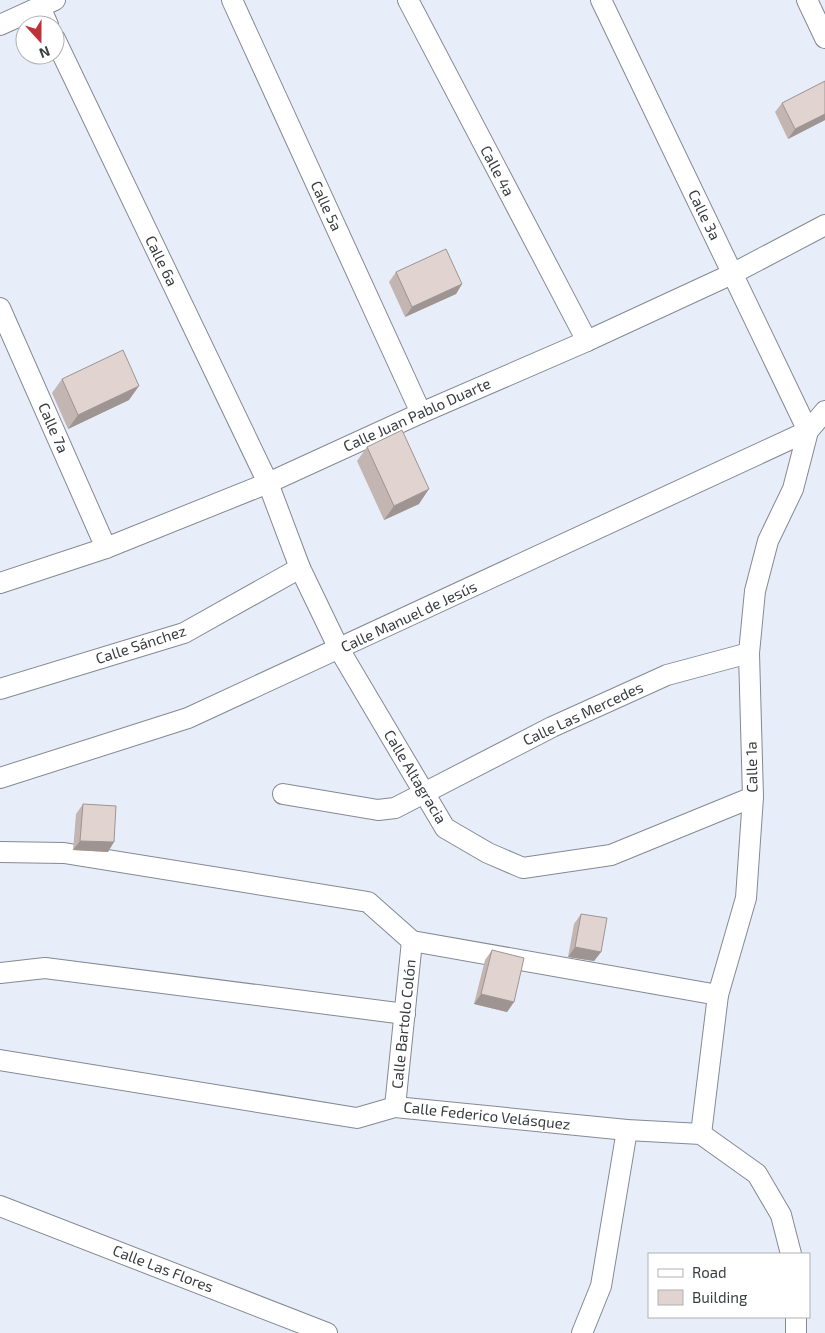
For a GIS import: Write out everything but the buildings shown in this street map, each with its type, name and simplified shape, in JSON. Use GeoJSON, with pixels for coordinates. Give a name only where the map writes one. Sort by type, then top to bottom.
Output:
{"type":"FeatureCollection","features":[{"type":"Feature","properties":{"kind":"street","name":"Calle 5a"},"geometry":{"type":"LineString","coordinates":[[232,0],[421,412]]}},
{"type":"Feature","properties":{"kind":"street","name":"Calle 4a"},"geometry":{"type":"LineString","coordinates":[[408,0],[587,342]]}},
{"type":"Feature","properties":{"kind":"street","name":"Calle 3a"},"geometry":{"type":"LineString","coordinates":[[601,0],[808,431]]}},
{"type":"Feature","properties":{"kind":"street"},"geometry":{"type":"LineString","coordinates":[[806,0],[825,38]]}},
{"type":"Feature","properties":{"kind":"street"},"geometry":{"type":"LineString","coordinates":[[0,25],[48,11]]}},
{"type":"Feature","properties":{"kind":"street","name":"Calle 6a"},"geometry":{"type":"LineString","coordinates":[[65,60],[268,483]]}},
{"type":"Feature","properties":{"kind":"street","name":"Calle Juan Pablo Duarte"},"geometry":{"type":"LineString","coordinates":[[0,583],[106,548],[268,483],[421,412],[587,342],[732,274],[825,225]]}},
{"type":"Feature","properties":{"kind":"street","name":"Calle 7a"},"geometry":{"type":"LineString","coordinates":[[0,308],[106,548]]}},
{"type":"Feature","properties":{"kind":"street","name":"Calle 1a"},"geometry":{"type":"LineString","coordinates":[[701,1134],[718,995],[746,898],[752,797],[749,653],[755,590],[768,541],[793,489],[808,431],[825,411]]}},
{"type":"Feature","properties":{"kind":"street","name":"Calle Manuel de Jesús"},"geometry":{"type":"LineString","coordinates":[[0,778],[188,718],[808,431]]}},
{"type":"Feature","properties":{"kind":"street","name":"Calle Altagracia"},"geometry":{"type":"LineString","coordinates":[[268,483],[300,568],[339,649],[445,828],[488,852],[524,868],[611,855],[752,797]]}},
{"type":"Feature","properties":{"kind":"street","name":"Calle Sánchez"},"geometry":{"type":"LineString","coordinates":[[0,689],[184,632],[300,568]]}},
{"type":"Feature","properties":{"kind":"street","name":"Calle Las Mercedes"},"geometry":{"type":"LineString","coordinates":[[283,794],[378,810],[395,808],[552,727],[667,675],[749,653]]}},
{"type":"Feature","properties":{"kind":"street"},"geometry":{"type":"LineString","coordinates":[[0,852],[64,853],[368,902],[412,941],[718,995]]}},
{"type":"Feature","properties":{"kind":"street","name":"Calle Bartolo Colón"},"geometry":{"type":"LineString","coordinates":[[395,1107],[412,941]]}},
{"type":"Feature","properties":{"kind":"street"},"geometry":{"type":"LineString","coordinates":[[0,973],[45,968],[405,1014]]}},
{"type":"Feature","properties":{"kind":"street","name":"Calle Federico Velásquez"},"geometry":{"type":"LineString","coordinates":[[0,1060],[357,1118],[395,1107],[627,1130],[701,1134]]}},
{"type":"Feature","properties":{"kind":"street"},"geometry":{"type":"LineString","coordinates":[[582,1333],[601,1286],[627,1130]]}},
{"type":"Feature","properties":{"kind":"street"},"geometry":{"type":"LineString","coordinates":[[701,1134],[757,1174],[781,1214],[791,1253]]}},
{"type":"Feature","properties":{"kind":"street","name":"Calle Las Flores"},"geometry":{"type":"LineString","coordinates":[[0,1206],[326,1333]]}},
{"type":"Feature","properties":{"kind":"street"},"geometry":{"type":"LineString","coordinates":[[796,1318],[796,1333]]}}]}
